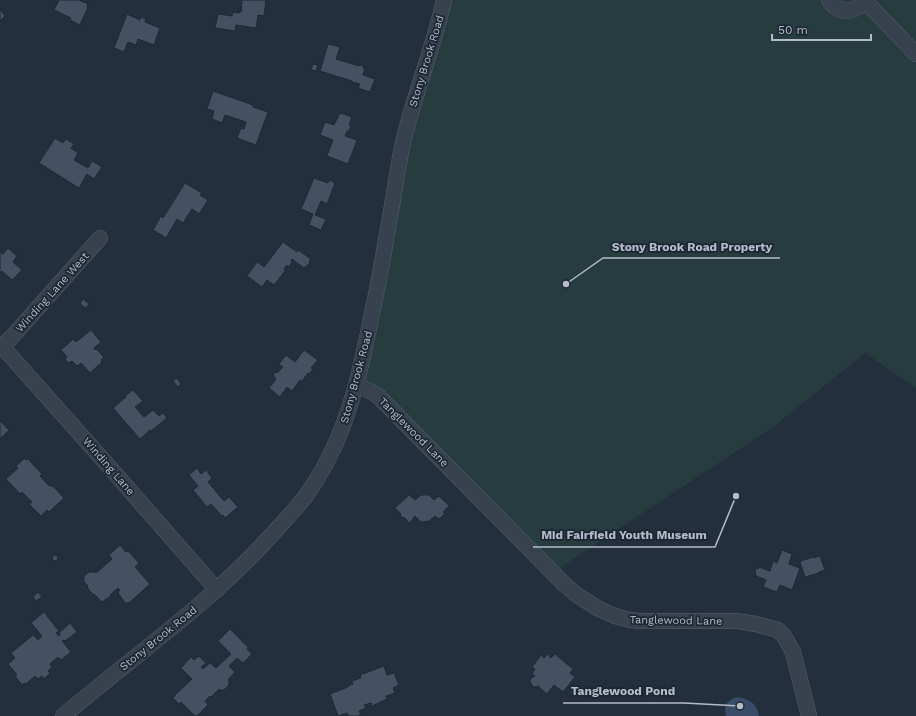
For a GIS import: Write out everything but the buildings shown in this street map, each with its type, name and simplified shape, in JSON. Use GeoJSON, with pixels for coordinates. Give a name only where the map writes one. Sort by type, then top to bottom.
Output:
{"type":"FeatureCollection","features":[{"type":"Feature","properties":{"kind":"street","name":"Stony Brook Road"},"geometry":{"type":"LineString","coordinates":[[63,716],[179,622],[237,571],[275,532],[305,497],[331,455],[344,426],[356,385],[381,270],[406,131],[444,0]]}},
{"type":"Feature","properties":{"kind":"street"},"geometry":{"type":"LineString","coordinates":[[829,0],[833,6],[844,11],[859,8],[866,1],[916,54]]}},
{"type":"Feature","properties":{"kind":"street","name":"Winding Lane West"},"geometry":{"type":"LineString","coordinates":[[1,345],[11,338],[100,238]]}},
{"type":"Feature","properties":{"kind":"street","name":"Winding Lane"},"geometry":{"type":"LineString","coordinates":[[1,345],[217,590]]}},
{"type":"Feature","properties":{"kind":"street","name":"Tanglewood Lane"},"geometry":{"type":"LineString","coordinates":[[356,385],[378,396],[564,584],[577,595],[599,609],[614,616],[634,621],[737,621],[756,624],[774,629],[781,633],[787,640],[793,652],[809,716]]}},
{"type":"Feature","properties":{"kind":"green space"},"geometry":{"type":"Polygon","coordinates":[[[440,0],[916,0],[916,388],[865,353],[773,427],[552,573],[359,381],[440,0]]]}},
{"type":"Feature","properties":{"kind":"water"},"geometry":{"type":"Polygon","coordinates":[[[737,697],[752,702],[759,716],[726,716],[725,709],[728,702],[737,697]]]}},
{"type":"Feature","properties":{"kind":"place","name":"Stony Brook Road Property"},"geometry":{"type":"Point","coordinates":[566,284]}},
{"type":"Feature","properties":{"kind":"place","name":"Mid Fairfield Youth Museum"},"geometry":{"type":"Point","coordinates":[736,496]}},
{"type":"Feature","properties":{"kind":"place","name":"Tanglewood Pond"},"geometry":{"type":"Point","coordinates":[740,706]}}]}
